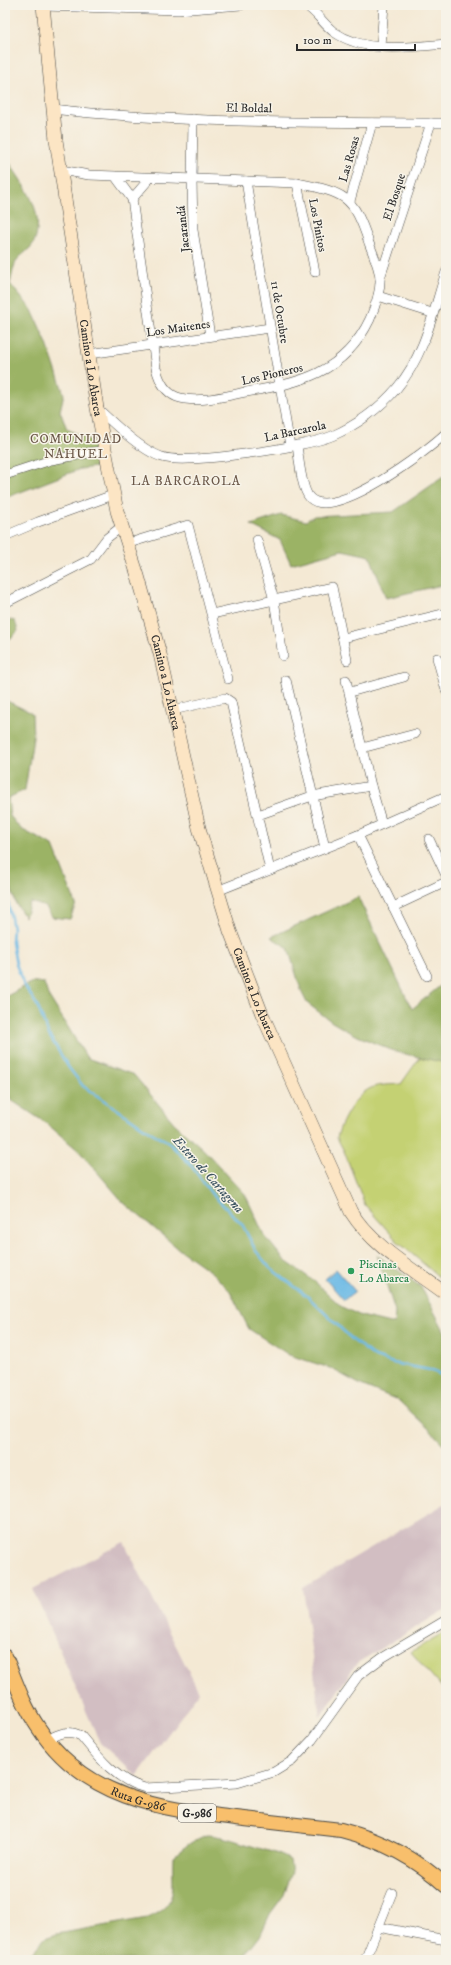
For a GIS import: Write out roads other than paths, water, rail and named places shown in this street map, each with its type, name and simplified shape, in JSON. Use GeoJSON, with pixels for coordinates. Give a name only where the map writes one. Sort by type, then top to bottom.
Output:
{"type":"FeatureCollection","features":[{"type":"Feature","properties":{"kind":"main road","name":"Camino a Lo Abarca"},"geometry":{"type":"LineString","coordinates":[[43,6],[52,109],[97,408],[113,495],[126,544],[138,576],[174,710],[199,828],[217,891],[240,959],[262,1014],[351,1212],[362,1228],[374,1239],[446,1294]]}},
{"type":"Feature","properties":{"kind":"main road","name":"Ruta G-986"},"geometry":{"type":"LineString","coordinates":[[5,1656],[25,1705],[47,1740],[66,1761],[89,1778],[127,1797],[164,1807],[197,1813],[341,1830],[357,1834],[400,1852],[427,1869],[446,1886]]}},
{"type":"Feature","properties":{"kind":"street"},"geometry":{"type":"LineString","coordinates":[[43,6],[178,10],[241,5]]}},
{"type":"Feature","properties":{"kind":"street"},"geometry":{"type":"LineString","coordinates":[[305,5],[314,11],[326,26],[341,36],[357,43],[381,46],[446,44]]}},
{"type":"Feature","properties":{"kind":"street"},"geometry":{"type":"LineString","coordinates":[[381,46],[384,5]]}},
{"type":"Feature","properties":{"kind":"street","name":"El Boldal"},"geometry":{"type":"LineString","coordinates":[[52,109],[193,119],[446,123]]}},
{"type":"Feature","properties":{"kind":"street","name":"Jacarandá"},"geometry":{"type":"LineString","coordinates":[[193,119],[193,230],[210,336]]}},
{"type":"Feature","properties":{"kind":"street","name":"Las Rosas"},"geometry":{"type":"LineString","coordinates":[[350,201],[372,123]]}},
{"type":"Feature","properties":{"kind":"street","name":"El Bosque"},"geometry":{"type":"LineString","coordinates":[[380,278],[431,123]]}},
{"type":"Feature","properties":{"kind":"street","name":"Los Pioneros"},"geometry":{"type":"LineString","coordinates":[[61,170],[89,175],[115,176],[192,180],[297,183],[334,191],[350,201],[361,218],[380,278],[378,296],[363,332],[343,356],[317,374],[280,386],[207,398],[181,398],[171,394],[161,383],[158,373],[132,199],[115,176]]}},
{"type":"Feature","properties":{"kind":"street"},"geometry":{"type":"LineString","coordinates":[[132,199],[150,178]]}},
{"type":"Feature","properties":{"kind":"street","name":"11 de Octubre"},"geometry":{"type":"LineString","coordinates":[[246,181],[280,386],[305,492],[310,498],[321,504],[352,495],[372,486],[424,452],[446,433]]}},
{"type":"Feature","properties":{"kind":"street","name":"Los Pinitos"},"geometry":{"type":"LineString","coordinates":[[297,183],[315,272]]}},
{"type":"Feature","properties":{"kind":"street","name":"La Barcarola"},"geometry":{"type":"LineString","coordinates":[[97,408],[146,449],[167,459],[218,457],[293,446],[318,441],[344,431],[379,407],[398,387],[413,365],[425,340],[432,313],[444,285],[446,272]]}},
{"type":"Feature","properties":{"kind":"street"},"geometry":{"type":"LineString","coordinates":[[378,296],[432,313]]}},
{"type":"Feature","properties":{"kind":"street","name":"Los Maitenes"},"geometry":{"type":"LineString","coordinates":[[89,354],[270,328]]}},
{"type":"Feature","properties":{"kind":"street"},"geometry":{"type":"LineString","coordinates":[[5,475],[51,460],[105,450]]}},
{"type":"Feature","properties":{"kind":"street"},"geometry":{"type":"LineString","coordinates":[[5,536],[38,522],[113,495]]}},
{"type":"Feature","properties":{"kind":"street"},"geometry":{"type":"LineString","coordinates":[[126,544],[188,525],[228,679]]}},
{"type":"Feature","properties":{"kind":"street"},"geometry":{"type":"LineString","coordinates":[[5,603],[91,560],[107,538],[121,527]]}},
{"type":"Feature","properties":{"kind":"street"},"geometry":{"type":"LineString","coordinates":[[257,540],[274,600],[283,656]]}},
{"type":"Feature","properties":{"kind":"street"},"geometry":{"type":"LineString","coordinates":[[212,614],[332,588],[347,660]]}},
{"type":"Feature","properties":{"kind":"street"},"geometry":{"type":"LineString","coordinates":[[343,638],[446,613]]}},
{"type":"Feature","properties":{"kind":"street"},"geometry":{"type":"LineString","coordinates":[[437,658],[446,690]]}},
{"type":"Feature","properties":{"kind":"street"},"geometry":{"type":"LineString","coordinates":[[350,692],[404,677]]}},
{"type":"Feature","properties":{"kind":"street"},"geometry":{"type":"LineString","coordinates":[[286,680],[325,848]]}},
{"type":"Feature","properties":{"kind":"street"},"geometry":{"type":"LineString","coordinates":[[346,680],[371,786],[382,824]]}},
{"type":"Feature","properties":{"kind":"street"},"geometry":{"type":"LineString","coordinates":[[174,710],[225,698],[231,702],[270,870]]}},
{"type":"Feature","properties":{"kind":"street"},"geometry":{"type":"LineString","coordinates":[[362,748],[415,734]]}},
{"type":"Feature","properties":{"kind":"street"},"geometry":{"type":"LineString","coordinates":[[258,815],[312,796],[371,786]]}},
{"type":"Feature","properties":{"kind":"street"},"geometry":{"type":"LineString","coordinates":[[217,891],[358,835],[446,796]]}},
{"type":"Feature","properties":{"kind":"street"},"geometry":{"type":"LineString","coordinates":[[358,835],[427,976]]}},
{"type":"Feature","properties":{"kind":"street"},"geometry":{"type":"LineString","coordinates":[[429,839],[446,874]]}},
{"type":"Feature","properties":{"kind":"street"},"geometry":{"type":"LineString","coordinates":[[394,907],[446,882]]}},
{"type":"Feature","properties":{"kind":"street"},"geometry":{"type":"LineString","coordinates":[[47,1740],[62,1733],[76,1734],[118,1776],[132,1784],[145,1788],[238,1783],[261,1777],[284,1766],[302,1752],[358,1676],[382,1658],[446,1620]]}},
{"type":"Feature","properties":{"kind":"street"},"geometry":{"type":"LineString","coordinates":[[365,1960],[392,1893]]}},
{"type":"Feature","properties":{"kind":"street"},"geometry":{"type":"LineString","coordinates":[[378,1927],[446,1940]]}},
{"type":"Feature","properties":{"kind":"water"},"geometry":{"type":"Polygon","coordinates":[[[336,1269],[355,1291],[344,1300],[325,1279],[336,1269]]]}},
{"type":"Feature","properties":{"kind":"waterway","name":"Estero de Cartagena"},"geometry":{"type":"LineString","coordinates":[[5,887],[13,928],[12,942],[16,964],[24,985],[37,1005],[49,1035],[69,1068],[83,1086],[152,1133],[167,1141],[190,1164],[211,1193],[242,1224],[256,1251],[270,1268],[307,1296],[354,1341],[375,1357],[393,1363],[430,1370],[446,1377]]}},
{"type":"Feature","properties":{"kind":"place","name":"Piscinas Lo Abarca"},"geometry":{"type":"Point","coordinates":[351,1271]}},
{"type":"Feature","properties":{"kind":"district","name":"COMUNIDAD NAHUEL"},"geometry":{"type":"Point","coordinates":[76,446]}},
{"type":"Feature","properties":{"kind":"district","name":"LA BARCAROLA"},"geometry":{"type":"Point","coordinates":[186,480]}}]}
